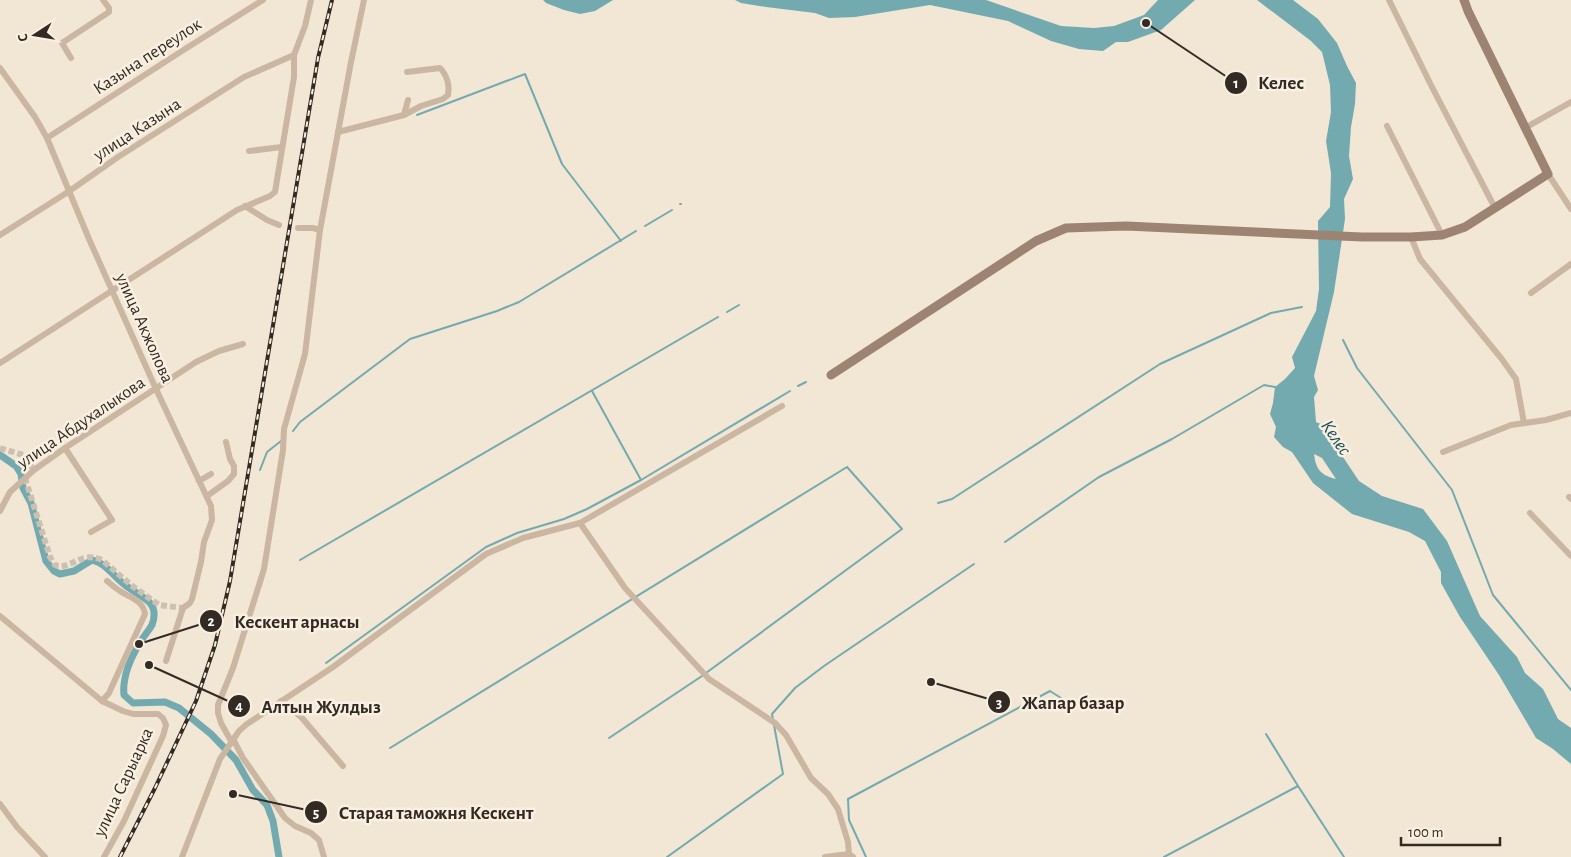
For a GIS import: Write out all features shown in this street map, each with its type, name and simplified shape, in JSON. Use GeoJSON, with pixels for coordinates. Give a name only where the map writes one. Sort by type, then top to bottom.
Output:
{"type":"FeatureCollection","features":[{"type":"Feature","properties":{"kind":"street"},"geometry":{"type":"LineString","coordinates":[[71,58],[62,43],[109,12],[109,8],[103,0]]}},
{"type":"Feature","properties":{"kind":"street","name":"Казына переулок"},"geometry":{"type":"LineString","coordinates":[[47,138],[263,0]]}},
{"type":"Feature","properties":{"kind":"street"},"geometry":{"type":"LineString","coordinates":[[0,363],[245,206],[270,196],[274,192],[294,77],[294,55],[305,26],[311,0]]}},
{"type":"Feature","properties":{"kind":"street"},"geometry":{"type":"LineString","coordinates":[[324,857],[319,840],[311,833],[295,826],[285,818],[231,743],[221,723],[218,705],[228,682],[264,569],[283,450],[284,430],[305,354],[320,230],[364,0]]}},
{"type":"Feature","properties":{"kind":"street"},"geometry":{"type":"LineString","coordinates":[[1389,0],[1433,90],[1495,208]]}},
{"type":"Feature","properties":{"kind":"street"},"geometry":{"type":"LineString","coordinates":[[1464,0],[1548,174],[1571,209]]}},
{"type":"Feature","properties":{"kind":"street","name":"улица Казына"},"geometry":{"type":"LineString","coordinates":[[0,235],[244,77],[294,55]]}},
{"type":"Feature","properties":{"kind":"street","name":"улица Акжолова"},"geometry":{"type":"LineString","coordinates":[[0,68],[35,117],[47,138],[68,192],[210,506],[212,520],[204,542],[192,599],[183,608],[166,661]]}},
{"type":"Feature","properties":{"kind":"street"},"geometry":{"type":"LineString","coordinates":[[338,132],[404,115],[411,110],[446,98],[449,92],[448,82],[443,70],[440,68],[407,72]]}},
{"type":"Feature","properties":{"kind":"street"},"geometry":{"type":"LineString","coordinates":[[404,115],[408,100]]}},
{"type":"Feature","properties":{"kind":"street"},"geometry":{"type":"LineString","coordinates":[[1525,128],[1571,102]]}},
{"type":"Feature","properties":{"kind":"street"},"geometry":{"type":"LineString","coordinates":[[1387,126],[1442,235]]}},
{"type":"Feature","properties":{"kind":"street"},"geometry":{"type":"LineString","coordinates":[[249,151],[282,147]]}},
{"type":"Feature","properties":{"kind":"street"},"geometry":{"type":"LineString","coordinates":[[830,376],[1036,241],[1066,228],[1126,226],[1362,237],[1442,235],[1465,227],[1548,174]]}},
{"type":"Feature","properties":{"kind":"street"},"geometry":{"type":"LineString","coordinates":[[245,206],[279,226]]}},
{"type":"Feature","properties":{"kind":"street"},"geometry":{"type":"LineString","coordinates":[[298,228],[320,230]]}},
{"type":"Feature","properties":{"kind":"street"},"geometry":{"type":"LineString","coordinates":[[1411,237],[1420,259],[1516,379],[1524,423]]}},
{"type":"Feature","properties":{"kind":"street"},"geometry":{"type":"LineString","coordinates":[[1531,293],[1571,264]]}},
{"type":"Feature","properties":{"kind":"street","name":"улица Абдухалыкова"},"geometry":{"type":"LineString","coordinates":[[0,511],[10,492],[16,486],[65,448],[196,362],[209,355],[243,344]]}},
{"type":"Feature","properties":{"kind":"street"},"geometry":{"type":"LineString","coordinates":[[182,857],[220,759],[247,724],[333,667],[486,554],[523,538],[580,523],[782,406]]}},
{"type":"Feature","properties":{"kind":"street"},"geometry":{"type":"LineString","coordinates":[[1443,452],[1511,426],[1546,420],[1571,413]]}},
{"type":"Feature","properties":{"kind":"street"},"geometry":{"type":"LineString","coordinates":[[207,496],[228,482],[234,474],[234,466],[230,459],[226,442]]}},
{"type":"Feature","properties":{"kind":"street"},"geometry":{"type":"LineString","coordinates":[[65,448],[112,520],[91,532]]}},
{"type":"Feature","properties":{"kind":"street"},"geometry":{"type":"LineString","coordinates":[[199,481],[211,474]]}},
{"type":"Feature","properties":{"kind":"street"},"geometry":{"type":"LineString","coordinates":[[1530,513],[1571,556]]}},
{"type":"Feature","properties":{"kind":"street"},"geometry":{"type":"LineString","coordinates":[[580,523],[625,588],[709,679],[775,723],[786,735],[811,778],[828,794],[838,808],[851,856],[825,857]]}},
{"type":"Feature","properties":{"kind":"street"},"geometry":{"type":"LineString","coordinates":[[0,616],[102,701],[109,693],[145,614],[141,603],[107,581]]}},
{"type":"Feature","properties":{"kind":"street","name":"улица Сарыарка"},"geometry":{"type":"LineString","coordinates":[[102,701],[123,711],[143,715],[158,714],[164,720],[166,727],[115,838],[104,857]]}},
{"type":"Feature","properties":{"kind":"street"},"geometry":{"type":"LineString","coordinates":[[281,701],[302,718],[343,766]]}},
{"type":"Feature","properties":{"kind":"street"},"geometry":{"type":"LineString","coordinates":[[0,804],[17,827],[45,857]]}},
{"type":"Feature","properties":{"kind":"water"},"geometry":{"type":"Polygon","coordinates":[[[543,0],[613,0],[595,11],[580,14],[564,10],[543,0]]]}},
{"type":"Feature","properties":{"kind":"water"},"geometry":{"type":"Polygon","coordinates":[[[735,0],[986,0],[1061,26],[1094,28],[1114,26],[1144,15],[1158,0],[1195,0],[1161,30],[1128,42],[1116,42],[1103,51],[1079,49],[1051,41],[1008,21],[930,5],[855,17],[829,18],[815,13],[741,3],[735,0]]]}},
{"type":"Feature","properties":{"kind":"water","name":"Келес"},"geometry":{"type":"Polygon","coordinates":[[[1257,0],[1293,0],[1318,19],[1337,43],[1356,83],[1349,156],[1353,179],[1344,199],[1345,219],[1334,292],[1314,376],[1318,390],[1314,397],[1316,422],[1325,426],[1325,435],[1335,445],[1359,481],[1382,496],[1423,509],[1447,541],[1480,616],[1517,657],[1525,673],[1543,689],[1558,719],[1571,728],[1571,764],[1536,738],[1499,675],[1460,617],[1441,583],[1441,572],[1425,541],[1409,532],[1352,514],[1313,483],[1292,452],[1283,447],[1274,437],[1276,427],[1270,414],[1275,387],[1295,368],[1292,357],[1316,311],[1319,289],[1318,221],[1330,207],[1331,173],[1326,141],[1331,112],[1330,85],[1322,52],[1311,41],[1257,0]],[[1314,454],[1320,471],[1336,479],[1322,458],[1314,454]]]}},
{"type":"Feature","properties":{"kind":"waterway"},"geometry":{"type":"LineString","coordinates":[[417,115],[525,74],[562,164],[621,241]]}},
{"type":"Feature","properties":{"kind":"waterway"},"geometry":{"type":"LineString","coordinates":[[645,226],[672,210]]}},
{"type":"Feature","properties":{"kind":"waterway"},"geometry":{"type":"LineString","coordinates":[[293,431],[300,422],[410,339],[519,302],[636,231]]}},
{"type":"Feature","properties":{"kind":"waterway"},"geometry":{"type":"LineString","coordinates":[[727,312],[739,305]]}},
{"type":"Feature","properties":{"kind":"waterway"},"geometry":{"type":"LineString","coordinates":[[938,503],[952,499],[1160,364],[1271,313],[1302,307]]}},
{"type":"Feature","properties":{"kind":"waterway"},"geometry":{"type":"LineString","coordinates":[[300,560],[718,317]]}},
{"type":"Feature","properties":{"kind":"waterway"},"geometry":{"type":"LineString","coordinates":[[1343,340],[1357,368],[1452,490],[1493,595],[1571,690]]}},
{"type":"Feature","properties":{"kind":"waterway"},"geometry":{"type":"LineString","coordinates":[[798,386],[806,382]]}},
{"type":"Feature","properties":{"kind":"waterway"},"geometry":{"type":"LineString","coordinates":[[1005,542],[1099,477],[1172,439],[1264,385],[1275,387]]}},
{"type":"Feature","properties":{"kind":"waterway"},"geometry":{"type":"LineString","coordinates":[[326,663],[486,547],[517,533],[564,519],[641,480],[592,391]]}},
{"type":"Feature","properties":{"kind":"waterway"},"geometry":{"type":"LineString","coordinates":[[641,480],[790,391]]}},
{"type":"Feature","properties":{"kind":"waterway"},"geometry":{"type":"LineString","coordinates":[[260,470],[267,452],[281,441]]}},
{"type":"Feature","properties":{"kind":"waterway"},"geometry":{"type":"LineString","coordinates":[[0,455],[16,466],[21,474],[23,488],[31,503],[46,561],[54,571],[60,574],[74,571],[92,560],[105,567],[152,605],[154,613],[153,622],[137,647],[128,667],[124,681],[124,695],[133,703],[165,702],[179,708],[211,734],[236,760],[253,790],[267,805],[273,821],[279,857]]}},
{"type":"Feature","properties":{"kind":"waterway"},"geometry":{"type":"LineString","coordinates":[[390,748],[847,467],[902,529],[706,673]]}},
{"type":"Feature","properties":{"kind":"waterway"},"geometry":{"type":"LineString","coordinates":[[773,720],[772,714],[795,688],[824,666],[974,564]]}},
{"type":"Feature","properties":{"kind":"waterway"},"geometry":{"type":"LineString","coordinates":[[609,738],[702,676]]}},
{"type":"Feature","properties":{"kind":"waterway"},"geometry":{"type":"LineString","coordinates":[[866,857],[849,820],[848,799],[1050,691],[1069,703]]}},
{"type":"Feature","properties":{"kind":"waterway"},"geometry":{"type":"LineString","coordinates":[[667,857],[783,774],[774,725]]}},
{"type":"Feature","properties":{"kind":"waterway"},"geometry":{"type":"LineString","coordinates":[[1266,734],[1298,786]]}},
{"type":"Feature","properties":{"kind":"waterway"},"geometry":{"type":"LineString","coordinates":[[1164,857],[1298,786],[1344,857]]}},
{"type":"Feature","properties":{"kind":"tunnel"},"geometry":{"type":"LineString","coordinates":[[0,448],[23,455],[34,470]]}},
{"type":"Feature","properties":{"kind":"tunnel"},"geometry":{"type":"LineString","coordinates":[[25,478],[50,557],[55,565],[66,565],[88,557],[102,560],[131,585],[159,605],[183,608]]}},
{"type":"Feature","properties":{"kind":"railway"},"geometry":{"type":"LineString","coordinates":[[120,857],[196,701],[215,645],[230,581],[318,58],[332,0]]}},
{"type":"Feature","properties":{"kind":"place","name":"Келес"},"geometry":{"type":"Point","coordinates":[1146,23]}},
{"type":"Feature","properties":{"kind":"place","name":"Кескент арнасы"},"geometry":{"type":"Point","coordinates":[139,644]}},
{"type":"Feature","properties":{"kind":"place","name":"Алтын Жулдыз"},"geometry":{"type":"Point","coordinates":[149,665]}},
{"type":"Feature","properties":{"kind":"place","name":"Жапар базар"},"geometry":{"type":"Point","coordinates":[931,682]}},
{"type":"Feature","properties":{"kind":"place","name":"Старая таможня Кескент"},"geometry":{"type":"Point","coordinates":[233,794]}}]}
